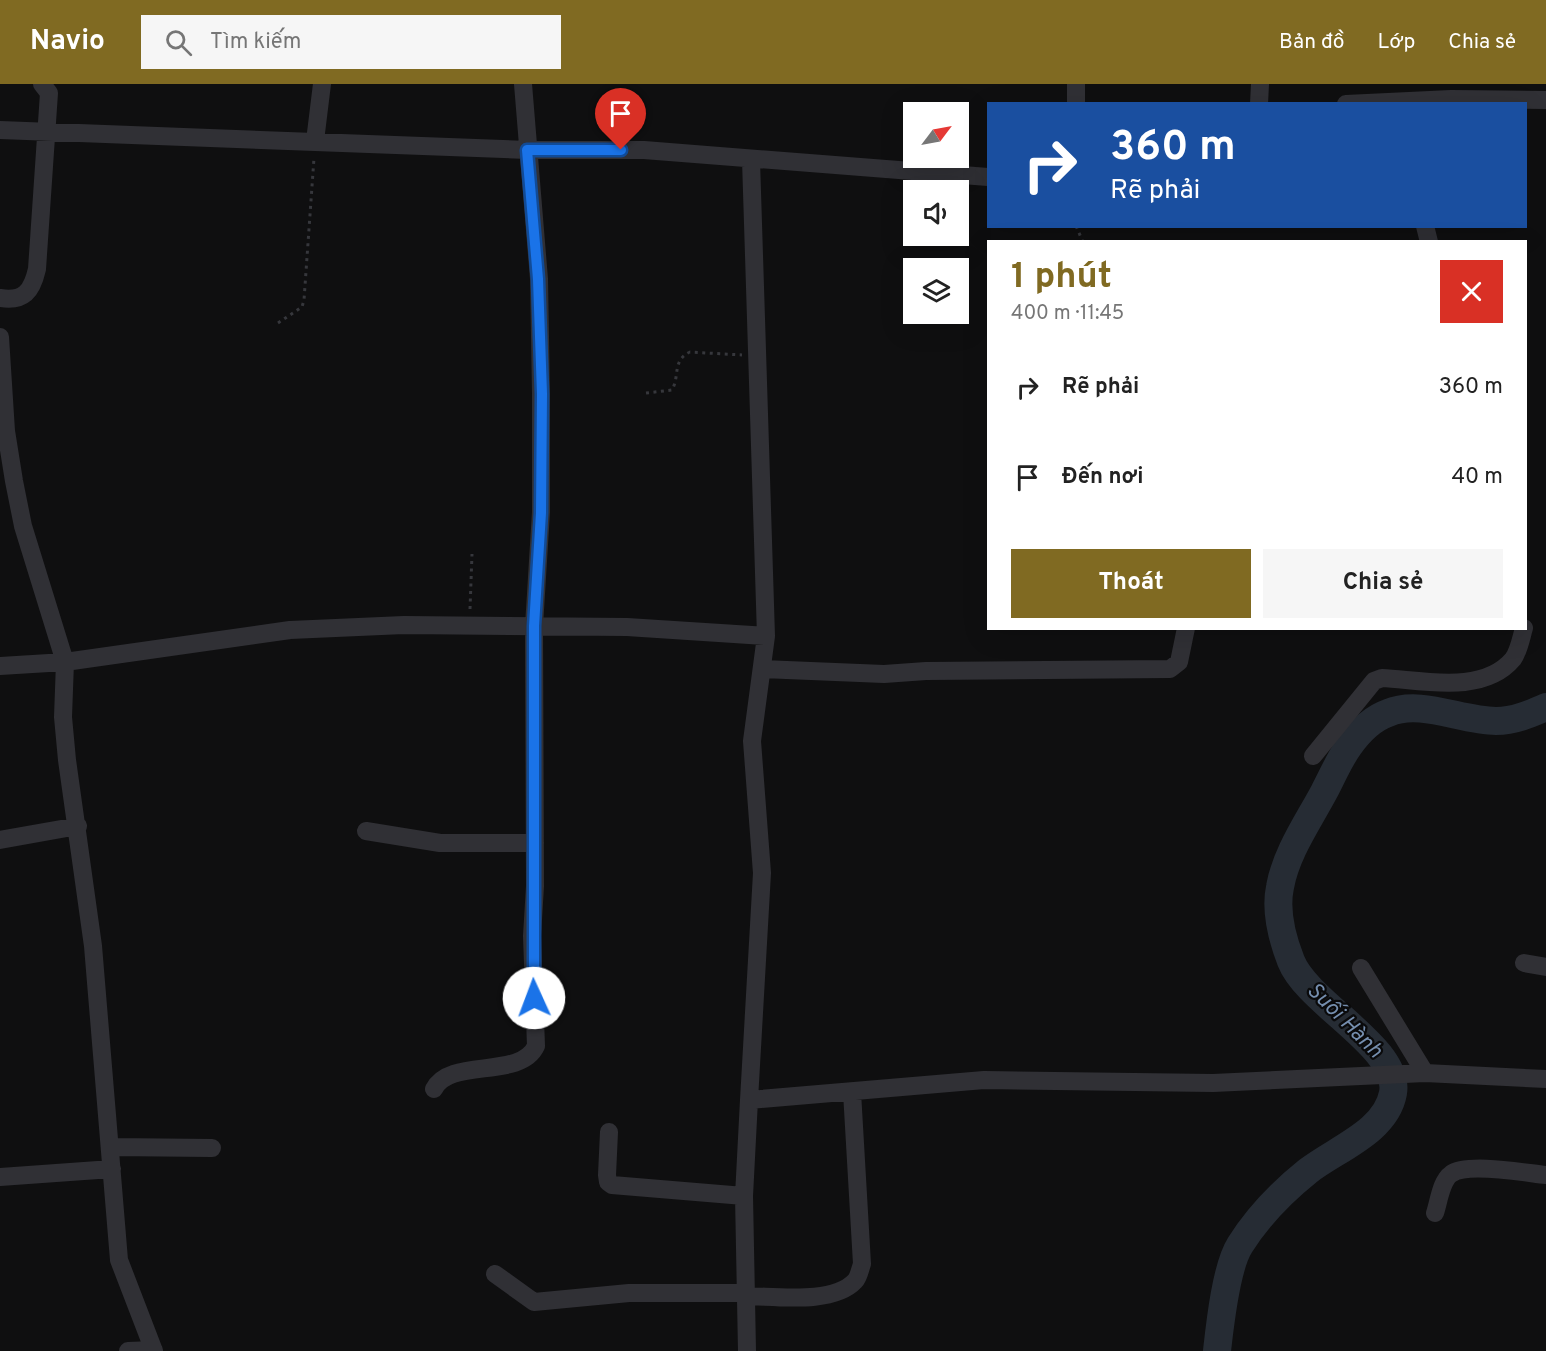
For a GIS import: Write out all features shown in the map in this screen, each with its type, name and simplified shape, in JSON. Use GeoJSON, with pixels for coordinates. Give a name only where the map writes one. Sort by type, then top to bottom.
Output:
{"type":"FeatureCollection","features":[{"type":"Feature","properties":{"kind":"street"},"geometry":{"type":"LineString","coordinates":[[0,298],[12,300],[21,298],[34,284],[49,93],[42,84]]}},
{"type":"Feature","properties":{"kind":"street"},"geometry":{"type":"LineString","coordinates":[[315,141],[322,84]]}},
{"type":"Feature","properties":{"kind":"street"},"geometry":{"type":"LineString","coordinates":[[434,1089],[437,1083],[447,1076],[516,1063],[533,1053],[536,1046],[533,974],[534,626],[541,513],[542,394],[538,279],[523,84]]}},
{"type":"Feature","properties":{"kind":"street"},"geometry":{"type":"LineString","coordinates":[[1076,84],[1076,102]]}},
{"type":"Feature","properties":{"kind":"street"},"geometry":{"type":"LineString","coordinates":[[1259,102],[1260,84]]}},
{"type":"Feature","properties":{"kind":"street"},"geometry":{"type":"LineString","coordinates":[[1389,102],[1546,100]]}},
{"type":"Feature","properties":{"kind":"street"},"geometry":{"type":"LineString","coordinates":[[0,130],[527,150],[644,150],[987,177]]}},
{"type":"Feature","properties":{"kind":"street"},"geometry":{"type":"LineString","coordinates":[[747,1351],[744,1196],[762,873],[752,741],[766,636],[751,160]]}},
{"type":"Feature","properties":{"kind":"street"},"geometry":{"type":"LineString","coordinates":[[0,338],[6,431],[23,526],[65,662],[63,717],[93,946],[119,1260],[154,1351],[128,1351]]}},
{"type":"Feature","properties":{"kind":"street"},"geometry":{"type":"LineString","coordinates":[[0,666],[65,662],[290,630],[470,626],[627,627],[766,636]]}},
{"type":"Feature","properties":{"kind":"street"},"geometry":{"type":"LineString","coordinates":[[762,669],[884,674],[926,671],[1170,669],[1179,662],[1186,630]]}},
{"type":"Feature","properties":{"kind":"street"},"geometry":{"type":"LineString","coordinates":[[1313,756],[1374,681],[1382,678],[1457,682],[1486,678],[1501,670],[1514,658],[1523,630]]}},
{"type":"Feature","properties":{"kind":"street"},"geometry":{"type":"LineString","coordinates":[[0,840],[78,826]]}},
{"type":"Feature","properties":{"kind":"street"},"geometry":{"type":"LineString","coordinates":[[366,831],[440,843],[535,843]]}},
{"type":"Feature","properties":{"kind":"street"},"geometry":{"type":"LineString","coordinates":[[1524,963],[1546,967]]}},
{"type":"Feature","properties":{"kind":"street"},"geometry":{"type":"LineString","coordinates":[[1361,968],[1425,1072]]}},
{"type":"Feature","properties":{"kind":"street"},"geometry":{"type":"LineString","coordinates":[[748,1100],[984,1080],[1213,1083],[1425,1072],[1546,1079]]}},
{"type":"Feature","properties":{"kind":"street"},"geometry":{"type":"LineString","coordinates":[[495,1275],[534,1302],[629,1293],[819,1297],[845,1289],[858,1276],[862,1264],[852,1092]]}},
{"type":"Feature","properties":{"kind":"street"},"geometry":{"type":"LineString","coordinates":[[609,1132],[608,1182],[612,1185],[744,1196]]}},
{"type":"Feature","properties":{"kind":"street"},"geometry":{"type":"LineString","coordinates":[[111,1147],[212,1148]]}},
{"type":"Feature","properties":{"kind":"street"},"geometry":{"type":"LineString","coordinates":[[0,1178],[112,1169]]}},
{"type":"Feature","properties":{"kind":"street"},"geometry":{"type":"LineString","coordinates":[[1435,1213],[1446,1180],[1457,1171],[1479,1169],[1546,1175]]}},
{"type":"Feature","properties":{"kind":"path"},"geometry":{"type":"LineString","coordinates":[[278,323],[302,307],[304,300],[315,141]]}},
{"type":"Feature","properties":{"kind":"path"},"geometry":{"type":"LineString","coordinates":[[646,393],[672,390],[677,365],[685,354],[690,352],[758,355]]}},
{"type":"Feature","properties":{"kind":"path"},"geometry":{"type":"LineString","coordinates":[[470,626],[472,554]]}},
{"type":"Feature","properties":{"kind":"waterway","name":"Suối Hành"},"geometry":{"type":"LineString","coordinates":[[1217,1351],[1224,1296],[1231,1267],[1240,1245],[1271,1205],[1299,1179],[1381,1119],[1393,1093],[1392,1076],[1383,1059],[1315,993],[1291,961],[1280,924],[1278,905],[1283,874],[1298,838],[1349,746],[1366,726],[1376,719],[1401,709],[1414,708],[1483,720],[1503,721],[1522,717],[1546,707]]}},
{"type":"Feature","properties":{"kind":"route"},"geometry":{"type":"LineString","coordinates":[[534,998],[532,936],[535,886],[534,626],[541,513],[542,394],[538,279],[527,150],[621,150]]}}]}
